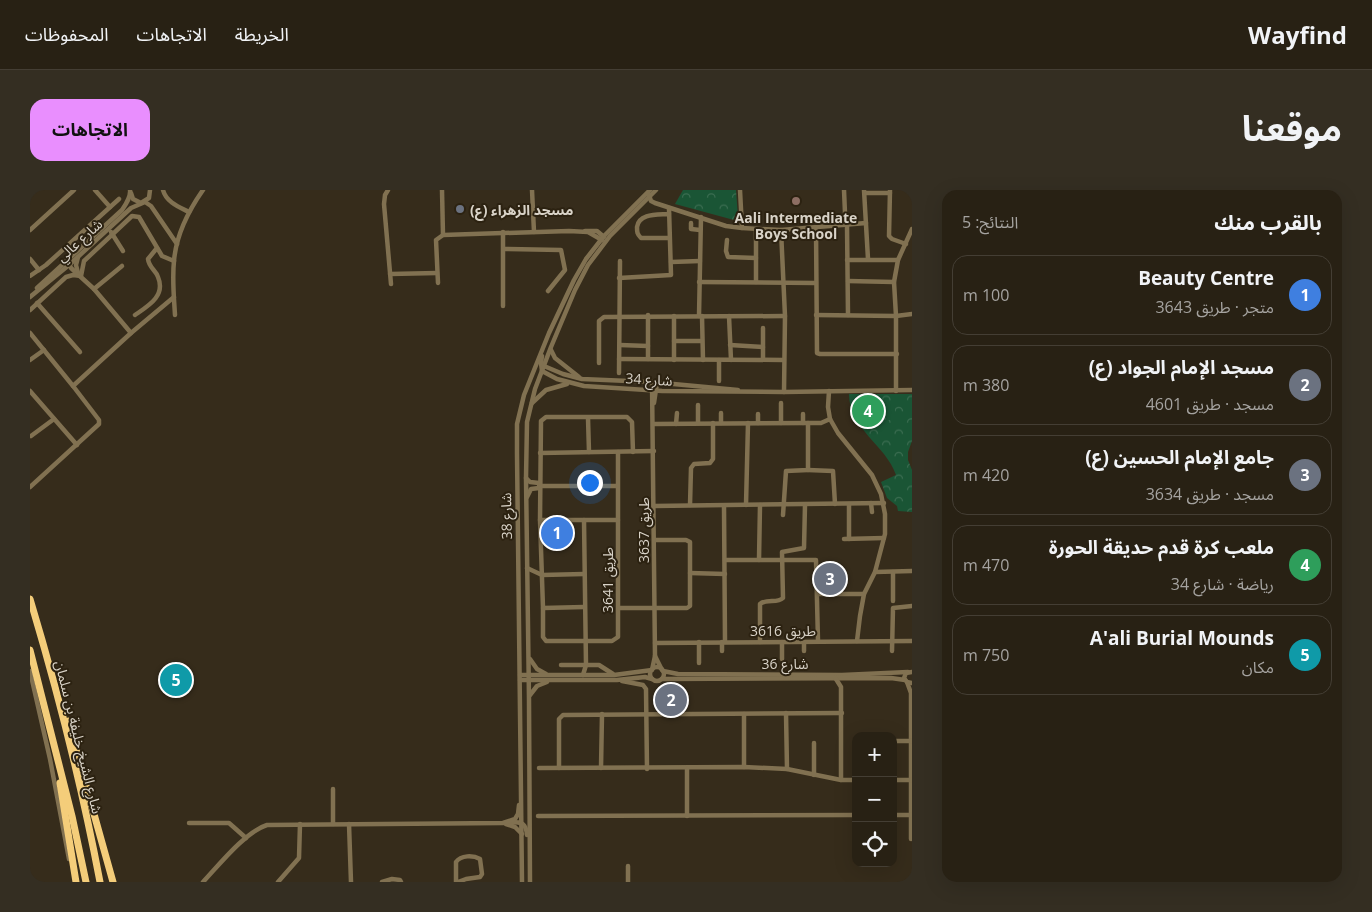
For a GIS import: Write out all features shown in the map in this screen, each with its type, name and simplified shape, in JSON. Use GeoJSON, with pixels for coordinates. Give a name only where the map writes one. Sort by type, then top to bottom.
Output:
{"type":"FeatureCollection","features":[{"type":"Feature","properties":{"kind":"highway","name":"شارع الشيخ خليفة بن سلمان"},"geometry":{"type":"LineString","coordinates":[[30,599],[83,800],[100,882]]}},
{"type":"Feature","properties":{"kind":"highway"},"geometry":{"type":"LineString","coordinates":[[42,639],[67,717],[113,882]]}},
{"type":"Feature","properties":{"kind":"highway","name":"شارع الشيخ خليفة بن سلمان"},"geometry":{"type":"LineString","coordinates":[[30,650],[74,823],[86,882]]}},
{"type":"Feature","properties":{"kind":"highway"},"geometry":{"type":"LineString","coordinates":[[59,768],[75,882]]}},
{"type":"Feature","properties":{"kind":"street"},"geometry":{"type":"LineString","coordinates":[[30,230],[74,190]]}},
{"type":"Feature","properties":{"kind":"street"},"geometry":{"type":"LineString","coordinates":[[95,190],[110,207]]}},
{"type":"Feature","properties":{"kind":"street"},"geometry":{"type":"LineString","coordinates":[[163,190],[164,195],[169,200],[189,212]]}},
{"type":"Feature","properties":{"kind":"street"},"geometry":{"type":"LineString","coordinates":[[175,315],[174,261],[177,244],[189,212],[203,190]]}},
{"type":"Feature","properties":{"kind":"street"},"geometry":{"type":"LineString","coordinates":[[388,190],[385,195],[384,204],[391,284]]}},
{"type":"Feature","properties":{"kind":"street"},"geometry":{"type":"LineString","coordinates":[[442,190],[443,235]]}},
{"type":"Feature","properties":{"kind":"street"},"geometry":{"type":"LineString","coordinates":[[532,190],[534,232]]}},
{"type":"Feature","properties":{"kind":"street"},"geometry":{"type":"LineString","coordinates":[[740,190],[742,228]]}},
{"type":"Feature","properties":{"kind":"street"},"geometry":{"type":"LineString","coordinates":[[844,190],[845,213]]}},
{"type":"Feature","properties":{"kind":"street"},"geometry":{"type":"LineString","coordinates":[[131,191],[135,202],[144,202],[151,206],[177,244]]}},
{"type":"Feature","properties":{"kind":"street","name":"شارع عالي"},"geometry":{"type":"LineString","coordinates":[[30,295],[78,257],[122,210],[131,191]]}},
{"type":"Feature","properties":{"kind":"street"},"geometry":{"type":"LineString","coordinates":[[542,371],[588,265],[610,236],[649,198],[652,191]]}},
{"type":"Feature","properties":{"kind":"street"},"geometry":{"type":"LineString","coordinates":[[652,191],[657,200],[663,205]]}},
{"type":"Feature","properties":{"kind":"street","name":"شارع 38"},"geometry":{"type":"LineString","coordinates":[[522,882],[517,432],[520,409],[549,333],[580,268],[603,238],[652,191]]}},
{"type":"Feature","properties":{"kind":"street"},"geometry":{"type":"LineString","coordinates":[[151,192],[151,206]]}},
{"type":"Feature","properties":{"kind":"street","name":"شارع عالي"},"geometry":{"type":"LineString","coordinates":[[30,295],[69,258],[108,226],[131,208],[144,202],[151,192]]}},
{"type":"Feature","properties":{"kind":"street"},"geometry":{"type":"LineString","coordinates":[[868,259],[864,192],[890,192],[890,236],[892,240],[906,244]]}},
{"type":"Feature","properties":{"kind":"street"},"geometry":{"type":"LineString","coordinates":[[649,198],[655,203],[726,226],[756,230],[781,230],[866,223]]}},
{"type":"Feature","properties":{"kind":"street"},"geometry":{"type":"LineString","coordinates":[[30,276],[119,199]]}},
{"type":"Feature","properties":{"kind":"street"},"geometry":{"type":"LineString","coordinates":[[619,278],[670,276],[672,274],[669,208]]}},
{"type":"Feature","properties":{"kind":"street"},"geometry":{"type":"LineString","coordinates":[[669,214],[643,217],[638,221],[637,229],[640,238],[669,238]]}},
{"type":"Feature","properties":{"kind":"street"},"geometry":{"type":"LineString","coordinates":[[79,274],[84,261],[130,218],[135,216],[139,217],[162,256],[174,261]]}},
{"type":"Feature","properties":{"kind":"street"},"geometry":{"type":"LineString","coordinates":[[701,217],[699,282],[703,360]]}},
{"type":"Feature","properties":{"kind":"street"},"geometry":{"type":"LineString","coordinates":[[96,220],[108,226],[123,251]]}},
{"type":"Feature","properties":{"kind":"street"},"geometry":{"type":"LineString","coordinates":[[691,223],[691,229],[700,230]]}},
{"type":"Feature","properties":{"kind":"street"},"geometry":{"type":"LineString","coordinates":[[847,225],[848,316]]}},
{"type":"Feature","properties":{"kind":"street"},"geometry":{"type":"LineString","coordinates":[[816,227],[816,349],[818,354],[897,354]]}},
{"type":"Feature","properties":{"kind":"street"},"geometry":{"type":"LineString","coordinates":[[896,391],[897,354],[894,282],[898,260],[912,229]]}},
{"type":"Feature","properties":{"kind":"street"},"geometry":{"type":"LineString","coordinates":[[438,283],[436,240],[443,235],[593,230],[603,238]]}},
{"type":"Feature","properties":{"kind":"street"},"geometry":{"type":"LineString","coordinates":[[756,230],[756,282]]}},
{"type":"Feature","properties":{"kind":"street"},"geometry":{"type":"LineString","coordinates":[[781,230],[784,392]]}},
{"type":"Feature","properties":{"kind":"street"},"geometry":{"type":"LineString","coordinates":[[503,232],[503,306]]}},
{"type":"Feature","properties":{"kind":"street"},"geometry":{"type":"LineString","coordinates":[[603,238],[610,236]]}},
{"type":"Feature","properties":{"kind":"street"},"geometry":{"type":"LineString","coordinates":[[601,247],[603,238]]}},
{"type":"Feature","properties":{"kind":"street"},"geometry":{"type":"LineString","coordinates":[[727,240],[726,250],[728,257],[756,258]]}},
{"type":"Feature","properties":{"kind":"street"},"geometry":{"type":"LineString","coordinates":[[135,316],[153,303],[159,292],[159,279],[148,263],[150,256],[157,248]]}},
{"type":"Feature","properties":{"kind":"street"},"geometry":{"type":"LineString","coordinates":[[504,249],[560,250],[565,270],[548,291]]}},
{"type":"Feature","properties":{"kind":"street"},"geometry":{"type":"LineString","coordinates":[[78,257],[76,265],[79,274]]}},
{"type":"Feature","properties":{"kind":"street"},"geometry":{"type":"LineString","coordinates":[[69,258],[71,268],[94,289],[131,332]]}},
{"type":"Feature","properties":{"kind":"street"},"geometry":{"type":"LineString","coordinates":[[30,259],[39,270]]}},
{"type":"Feature","properties":{"kind":"street"},"geometry":{"type":"LineString","coordinates":[[848,260],[898,260]]}},
{"type":"Feature","properties":{"kind":"street"},"geometry":{"type":"LineString","coordinates":[[619,373],[620,261]]}},
{"type":"Feature","properties":{"kind":"street"},"geometry":{"type":"LineString","coordinates":[[671,262],[700,261]]}},
{"type":"Feature","properties":{"kind":"street"},"geometry":{"type":"LineString","coordinates":[[94,289],[122,266]]}},
{"type":"Feature","properties":{"kind":"street"},"geometry":{"type":"LineString","coordinates":[[390,274],[437,273]]}},
{"type":"Feature","properties":{"kind":"street"},"geometry":{"type":"LineString","coordinates":[[30,310],[66,277],[79,274]]}},
{"type":"Feature","properties":{"kind":"street"},"geometry":{"type":"LineString","coordinates":[[848,281],[894,282]]}},
{"type":"Feature","properties":{"kind":"street"},"geometry":{"type":"LineString","coordinates":[[699,282],[816,283]]}},
{"type":"Feature","properties":{"kind":"street"},"geometry":{"type":"LineString","coordinates":[[73,386],[131,332],[174,297]]}},
{"type":"Feature","properties":{"kind":"street"},"geometry":{"type":"LineString","coordinates":[[38,303],[80,352]]}},
{"type":"Feature","properties":{"kind":"street"},"geometry":{"type":"LineString","coordinates":[[816,315],[896,316],[912,314]]}},
{"type":"Feature","properties":{"kind":"street"},"geometry":{"type":"LineString","coordinates":[[599,363],[601,318],[604,317],[648,315],[784,316]]}},
{"type":"Feature","properties":{"kind":"street"},"geometry":{"type":"LineString","coordinates":[[648,315],[648,359]]}},
{"type":"Feature","properties":{"kind":"street"},"geometry":{"type":"LineString","coordinates":[[674,316],[674,360]]}},
{"type":"Feature","properties":{"kind":"street"},"geometry":{"type":"LineString","coordinates":[[728,316],[731,360]]}},
{"type":"Feature","properties":{"kind":"street"},"geometry":{"type":"LineString","coordinates":[[763,328],[763,360]]}},
{"type":"Feature","properties":{"kind":"street"},"geometry":{"type":"LineString","coordinates":[[30,333],[73,386],[99,424],[30,487]]}},
{"type":"Feature","properties":{"kind":"street"},"geometry":{"type":"LineString","coordinates":[[543,366],[541,359],[549,339],[549,333]]}},
{"type":"Feature","properties":{"kind":"street"},"geometry":{"type":"LineString","coordinates":[[674,341],[702,342]]}},
{"type":"Feature","properties":{"kind":"street"},"geometry":{"type":"LineString","coordinates":[[620,344],[648,346]]}},
{"type":"Feature","properties":{"kind":"street"},"geometry":{"type":"LineString","coordinates":[[730,346],[763,347]]}},
{"type":"Feature","properties":{"kind":"street"},"geometry":{"type":"LineString","coordinates":[[551,347],[555,358],[582,379]]}},
{"type":"Feature","properties":{"kind":"street"},"geometry":{"type":"LineString","coordinates":[[30,360],[44,350]]}},
{"type":"Feature","properties":{"kind":"street"},"geometry":{"type":"LineString","coordinates":[[619,359],[784,360]]}},
{"type":"Feature","properties":{"kind":"street"},"geometry":{"type":"LineString","coordinates":[[719,360],[719,381]]}},
{"type":"Feature","properties":{"kind":"street"},"geometry":{"type":"LineString","coordinates":[[534,369],[543,366]]}},
{"type":"Feature","properties":{"kind":"street","name":"شارع 34"},"geometry":{"type":"LineString","coordinates":[[543,366],[582,379],[654,382],[764,392]]}},
{"type":"Feature","properties":{"kind":"street","name":"شارع 38"},"geometry":{"type":"LineString","coordinates":[[530,882],[526,437],[530,406],[542,371]]}},
{"type":"Feature","properties":{"kind":"street","name":"شارع 34"},"geometry":{"type":"LineString","coordinates":[[542,371],[570,383],[596,387],[654,391],[912,391]]}},
{"type":"Feature","properties":{"kind":"street","name":"طريق 3637"},"geometry":{"type":"LineString","coordinates":[[652,670],[655,656],[654,382]]}},
{"type":"Feature","properties":{"kind":"street"},"geometry":{"type":"LineString","coordinates":[[530,406],[546,390],[570,383]]}},
{"type":"Feature","properties":{"kind":"street"},"geometry":{"type":"LineString","coordinates":[[30,390],[77,445]]}},
{"type":"Feature","properties":{"kind":"street"},"geometry":{"type":"LineString","coordinates":[[829,391],[828,407],[830,419],[838,433],[872,475],[878,485],[884,503],[886,526],[884,538],[875,572],[864,594],[857,641]]}},
{"type":"Feature","properties":{"kind":"street"},"geometry":{"type":"LineString","coordinates":[[781,403],[781,423]]}},
{"type":"Feature","properties":{"kind":"street"},"geometry":{"type":"LineString","coordinates":[[698,405],[698,423]]}},
{"type":"Feature","properties":{"kind":"street"},"geometry":{"type":"LineString","coordinates":[[676,413],[676,424]]}},
{"type":"Feature","properties":{"kind":"street"},"geometry":{"type":"LineString","coordinates":[[721,413],[721,423]]}},
{"type":"Feature","properties":{"kind":"street"},"geometry":{"type":"LineString","coordinates":[[758,414],[758,423]]}},
{"type":"Feature","properties":{"kind":"street"},"geometry":{"type":"LineString","coordinates":[[803,414],[806,423],[808,470]]}},
{"type":"Feature","properties":{"kind":"street"},"geometry":{"type":"LineString","coordinates":[[584,607],[542,608],[539,486],[540,424],[544,418],[627,417],[632,423],[633,452]]}},
{"type":"Feature","properties":{"kind":"street"},"geometry":{"type":"LineString","coordinates":[[588,418],[589,452]]}},
{"type":"Feature","properties":{"kind":"street"},"geometry":{"type":"LineString","coordinates":[[31,436],[54,419]]}},
{"type":"Feature","properties":{"kind":"street"},"geometry":{"type":"LineString","coordinates":[[654,424],[806,423],[822,422],[830,419]]}},
{"type":"Feature","properties":{"kind":"street"},"geometry":{"type":"LineString","coordinates":[[690,505],[691,468],[694,464],[710,463],[713,459],[713,423]]}},
{"type":"Feature","properties":{"kind":"street"},"geometry":{"type":"LineString","coordinates":[[746,505],[748,423]]}},
{"type":"Feature","properties":{"kind":"street"},"geometry":{"type":"LineString","coordinates":[[540,453],[654,451]]}},
{"type":"Feature","properties":{"kind":"street","name":"طريق 3641"},"geometry":{"type":"LineString","coordinates":[[542,608],[543,636],[545,640],[612,641],[617,639],[619,608],[618,452]]}},
{"type":"Feature","properties":{"kind":"street"},"geometry":{"type":"LineString","coordinates":[[783,515],[786,471],[833,471],[835,504]]}},
{"type":"Feature","properties":{"kind":"street"},"geometry":{"type":"LineString","coordinates":[[526,478],[539,486]]}},
{"type":"Feature","properties":{"kind":"street"},"geometry":{"type":"LineString","coordinates":[[526,498],[531,489],[539,486],[618,486]]}},
{"type":"Feature","properties":{"kind":"street"},"geometry":{"type":"LineString","coordinates":[[872,503],[872,512]]}},
{"type":"Feature","properties":{"kind":"street"},"geometry":{"type":"LineString","coordinates":[[654,506],[884,503]]}},
{"type":"Feature","properties":{"kind":"street"},"geometry":{"type":"LineString","coordinates":[[849,504],[847,539],[884,538]]}},
{"type":"Feature","properties":{"kind":"street"},"geometry":{"type":"LineString","coordinates":[[759,560],[760,505]]}},
{"type":"Feature","properties":{"kind":"street"},"geometry":{"type":"LineString","coordinates":[[760,642],[760,604],[765,601],[779,601],[783,598],[783,551],[802,550],[804,548],[805,505]]}},
{"type":"Feature","properties":{"kind":"street"},"geometry":{"type":"LineString","coordinates":[[722,651],[725,574],[724,506]]}},
{"type":"Feature","properties":{"kind":"street"},"geometry":{"type":"LineString","coordinates":[[540,520],[618,520]]}},
{"type":"Feature","properties":{"kind":"street"},"geometry":{"type":"LineString","coordinates":[[583,675],[586,666],[584,520]]}},
{"type":"Feature","properties":{"kind":"street"},"geometry":{"type":"LineString","coordinates":[[619,608],[687,608],[690,606],[688,540],[655,540]]}},
{"type":"Feature","properties":{"kind":"street"},"geometry":{"type":"LineString","coordinates":[[725,560],[816,560],[818,642]]}},
{"type":"Feature","properties":{"kind":"street"},"geometry":{"type":"LineString","coordinates":[[527,568],[542,575],[584,574]]}},
{"type":"Feature","properties":{"kind":"street"},"geometry":{"type":"LineString","coordinates":[[875,572],[912,572]]}},
{"type":"Feature","properties":{"kind":"street"},"geometry":{"type":"LineString","coordinates":[[893,572],[893,601]]}},
{"type":"Feature","properties":{"kind":"street"},"geometry":{"type":"LineString","coordinates":[[690,573],[725,574]]}},
{"type":"Feature","properties":{"kind":"street"},"geometry":{"type":"LineString","coordinates":[[818,594],[864,594]]}},
{"type":"Feature","properties":{"kind":"street"},"geometry":{"type":"LineString","coordinates":[[892,651],[892,610],[894,607],[912,606]]}},
{"type":"Feature","properties":{"kind":"street","name":"طريق 3616"},"geometry":{"type":"LineString","coordinates":[[655,643],[912,641]]}},
{"type":"Feature","properties":{"kind":"street"},"geometry":{"type":"LineString","coordinates":[[699,642],[699,663]]}},
{"type":"Feature","properties":{"kind":"street"},"geometry":{"type":"LineString","coordinates":[[782,642],[782,659]]}},
{"type":"Feature","properties":{"kind":"street"},"geometry":{"type":"LineString","coordinates":[[804,642],[804,651]]}},
{"type":"Feature","properties":{"kind":"street"},"geometry":{"type":"LineString","coordinates":[[528,653],[536,669],[552,678]]}},
{"type":"Feature","properties":{"kind":"street","name":"طريق 3637"},"geometry":{"type":"LineString","coordinates":[[655,656],[663,671]]}},
{"type":"Feature","properties":{"kind":"street"},"geometry":{"type":"LineString","coordinates":[[520,678],[645,677],[658,681],[662,679],[663,671],[658,668],[615,677],[601,666],[561,665]]}},
{"type":"Feature","properties":{"kind":"street"},"geometry":{"type":"LineString","coordinates":[[652,670],[652,679]]}},
{"type":"Feature","properties":{"kind":"street","name":"شارع 36"},"geometry":{"type":"LineString","coordinates":[[663,671],[678,674],[842,675],[910,672]]}},
{"type":"Feature","properties":{"kind":"street"},"geometry":{"type":"LineString","coordinates":[[30,672],[75,882]]}},
{"type":"Feature","properties":{"kind":"street"},"geometry":{"type":"LineString","coordinates":[[910,672],[904,676],[911,691],[910,839]]}},
{"type":"Feature","properties":{"kind":"street"},"geometry":{"type":"LineString","coordinates":[[529,699],[537,686],[552,678],[583,675],[615,677],[644,686],[646,689],[646,768]]}},
{"type":"Feature","properties":{"kind":"street","name":"شارع 36"},"geometry":{"type":"LineString","coordinates":[[662,679],[891,678],[908,682]]}},
{"type":"Feature","properties":{"kind":"street"},"geometry":{"type":"LineString","coordinates":[[836,679],[841,687],[842,780]]}},
{"type":"Feature","properties":{"kind":"street"},"geometry":{"type":"LineString","coordinates":[[841,687],[847,679]]}},
{"type":"Feature","properties":{"kind":"street"},"geometry":{"type":"LineString","coordinates":[[786,713],[787,769]]}},
{"type":"Feature","properties":{"kind":"street"},"geometry":{"type":"LineString","coordinates":[[559,768],[559,717],[565,714],[842,714]]}},
{"type":"Feature","properties":{"kind":"street"},"geometry":{"type":"LineString","coordinates":[[601,768],[602,714]]}},
{"type":"Feature","properties":{"kind":"street"},"geometry":{"type":"LineString","coordinates":[[744,714],[744,767]]}},
{"type":"Feature","properties":{"kind":"street"},"geometry":{"type":"LineString","coordinates":[[897,742],[911,741]]}},
{"type":"Feature","properties":{"kind":"street"},"geometry":{"type":"LineString","coordinates":[[814,743],[814,775]]}},
{"type":"Feature","properties":{"kind":"street"},"geometry":{"type":"LineString","coordinates":[[538,768],[687,769],[744,767],[787,769],[842,780],[852,780]]}},
{"type":"Feature","properties":{"kind":"street"},"geometry":{"type":"LineString","coordinates":[[687,769],[688,816]]}},
{"type":"Feature","properties":{"kind":"street"},"geometry":{"type":"LineString","coordinates":[[897,780],[910,780]]}},
{"type":"Feature","properties":{"kind":"street"},"geometry":{"type":"LineString","coordinates":[[502,823],[512,821],[517,817],[521,782]]}},
{"type":"Feature","properties":{"kind":"street"},"geometry":{"type":"LineString","coordinates":[[333,789],[333,824]]}},
{"type":"Feature","properties":{"kind":"street"},"geometry":{"type":"LineString","coordinates":[[538,816],[852,815]]}},
{"type":"Feature","properties":{"kind":"street"},"geometry":{"type":"LineString","coordinates":[[897,815],[910,815]]}},
{"type":"Feature","properties":{"kind":"street"},"geometry":{"type":"LineString","coordinates":[[189,822],[229,823],[246,838]]}},
{"type":"Feature","properties":{"kind":"street"},"geometry":{"type":"LineString","coordinates":[[203,882],[257,828],[267,825],[522,822],[526,827],[527,853],[530,865]]}},
{"type":"Feature","properties":{"kind":"street"},"geometry":{"type":"LineString","coordinates":[[502,823],[515,827],[522,834]]}},
{"type":"Feature","properties":{"kind":"street"},"geometry":{"type":"LineString","coordinates":[[278,882],[299,858],[300,824]]}},
{"type":"Feature","properties":{"kind":"street"},"geometry":{"type":"LineString","coordinates":[[350,824],[351,882]]}},
{"type":"Feature","properties":{"kind":"street"},"geometry":{"type":"LineString","coordinates":[[463,857],[480,859],[482,868],[480,877],[457,882],[456,862],[458,859],[463,857]]}},
{"type":"Feature","properties":{"kind":"street"},"geometry":{"type":"LineString","coordinates":[[628,866],[628,882]]}},
{"type":"Feature","properties":{"kind":"street"},"geometry":{"type":"LineString","coordinates":[[208,876],[212,882]]}},
{"type":"Feature","properties":{"kind":"street"},"geometry":{"type":"LineString","coordinates":[[382,882],[392,879],[402,882]]}},
{"type":"Feature","properties":{"kind":"green space"},"geometry":{"type":"Polygon","coordinates":[[[683,190],[736,190],[738,217],[734,220],[675,204],[683,190]]]}},
{"type":"Feature","properties":{"kind":"green space"},"geometry":{"type":"Polygon","coordinates":[[[849,394],[912,394],[912,441],[908,452],[908,460],[912,470],[912,512],[898,511],[897,506],[887,498],[881,482],[896,475],[891,464],[855,417],[849,394]]]}},
{"type":"Feature","properties":{"kind":"green space"},"geometry":{"type":"Polygon","coordinates":[[[863,401],[874,401],[874,421],[862,421],[863,401]]]}},
{"type":"Feature","properties":{"kind":"green space"},"geometry":{"type":"Polygon","coordinates":[[[886,403],[895,403],[895,420],[886,420],[886,403]]]}},
{"type":"Feature","properties":{"kind":"place","name":"Aali Intermediate Boys School"},"geometry":{"type":"Point","coordinates":[796,201]}},
{"type":"Feature","properties":{"kind":"place","name":"مسجد الزهراء (ع)"},"geometry":{"type":"Point","coordinates":[460,209]}},
{"type":"Feature","properties":{"kind":"place","name":"ملعب كرة قدم حديقة الحورة"},"geometry":{"type":"Point","coordinates":[868,411]}},
{"type":"Feature","properties":{"kind":"place","name":"Beauty Centre"},"geometry":{"type":"Point","coordinates":[557,533]}},
{"type":"Feature","properties":{"kind":"place","name":"جامع الإمام الحسين (ع)"},"geometry":{"type":"Point","coordinates":[830,579]}},
{"type":"Feature","properties":{"kind":"place","name":"A'ali Burial Mounds"},"geometry":{"type":"Point","coordinates":[176,680]}},
{"type":"Feature","properties":{"kind":"place","name":"مسجد الإمام الجواد (ع)"},"geometry":{"type":"Point","coordinates":[671,700]}}]}
